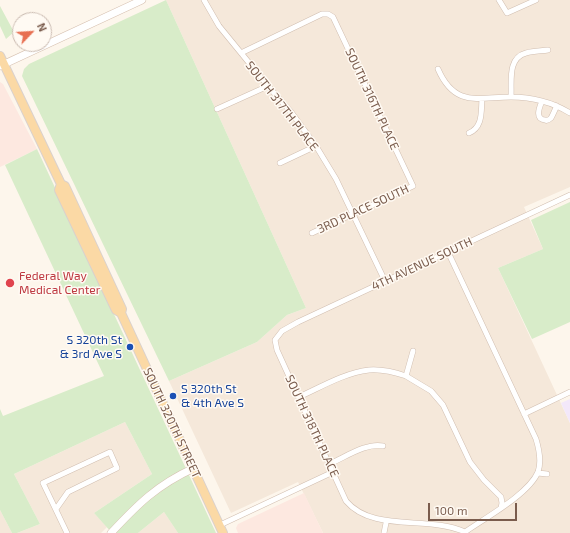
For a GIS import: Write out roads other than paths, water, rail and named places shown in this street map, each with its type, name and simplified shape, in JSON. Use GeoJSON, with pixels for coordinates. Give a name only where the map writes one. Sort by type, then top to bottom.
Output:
{"type":"FeatureCollection","features":[{"type":"Feature","properties":{"kind":"main road"},"geometry":{"type":"LineString","coordinates":[[2,65],[142,0]]}},
{"type":"Feature","properties":{"kind":"main road","name":"SOUTH 320TH STREET"},"geometry":{"type":"LineString","coordinates":[[0,56],[2,65],[61,184],[60,190],[116,310],[121,313],[224,533]]}},
{"type":"Feature","properties":{"kind":"main road"},"geometry":{"type":"LineString","coordinates":[[111,533],[150,494],[178,475],[194,468]]}},
{"type":"Feature","properties":{"kind":"street","name":"SOUTH 317TH PLACE"},"geometry":{"type":"LineString","coordinates":[[204,0],[219,26],[291,112],[316,146],[336,179],[385,281]]}},
{"type":"Feature","properties":{"kind":"street"},"geometry":{"type":"LineString","coordinates":[[499,0],[507,13],[536,0]]}},
{"type":"Feature","properties":{"kind":"street","name":"SOUTH 316TH PLACE"},"geometry":{"type":"LineString","coordinates":[[241,52],[322,14],[328,14],[333,18],[413,186]]}},
{"type":"Feature","properties":{"kind":"street"},"geometry":{"type":"LineString","coordinates":[[511,97],[512,69],[515,60],[525,53],[548,50]]}},
{"type":"Feature","properties":{"kind":"street"},"geometry":{"type":"LineString","coordinates":[[438,69],[444,81],[452,90],[468,98],[482,99],[511,97],[542,101],[570,112]]}},
{"type":"Feature","properties":{"kind":"street"},"geometry":{"type":"LineString","coordinates":[[217,109],[268,86]]}},
{"type":"Feature","properties":{"kind":"street"},"geometry":{"type":"LineString","coordinates":[[469,133],[479,124],[482,99]]}},
{"type":"Feature","properties":{"kind":"street"},"geometry":{"type":"LineString","coordinates":[[542,101],[538,112],[539,117],[543,120],[551,118],[556,106]]}},
{"type":"Feature","properties":{"kind":"street"},"geometry":{"type":"LineString","coordinates":[[280,163],[316,146]]}},
{"type":"Feature","properties":{"kind":"street","name":"3RD PLACE SOUTH"},"geometry":{"type":"LineString","coordinates":[[312,232],[413,186]]}},
{"type":"Feature","properties":{"kind":"street","name":"4TH AVENUE SOUTH"},"geometry":{"type":"LineString","coordinates":[[276,338],[282,331],[291,326],[570,195]]}},
{"type":"Feature","properties":{"kind":"street"},"geometry":{"type":"LineString","coordinates":[[384,533],[386,523],[449,526],[466,532],[501,508],[527,487],[538,473],[540,461],[539,448],[448,252]]}},
{"type":"Feature","properties":{"kind":"street","name":"SOUTH 318TH PLACE"},"geometry":{"type":"LineString","coordinates":[[276,338],[276,347],[346,501],[356,512],[374,521],[386,523]]}},
{"type":"Feature","properties":{"kind":"street"},"geometry":{"type":"LineString","coordinates":[[406,376],[413,351]]}},
{"type":"Feature","properties":{"kind":"street"},"geometry":{"type":"LineString","coordinates":[[299,397],[340,378],[357,372],[382,370],[406,376],[431,391],[443,405],[470,462],[484,480],[501,497],[501,508]]}},
{"type":"Feature","properties":{"kind":"street"},"geometry":{"type":"LineString","coordinates":[[524,414],[570,392]]}},
{"type":"Feature","properties":{"kind":"street"},"geometry":{"type":"LineString","coordinates":[[330,464],[368,447],[378,445],[383,446]]}},
{"type":"Feature","properties":{"kind":"street"},"geometry":{"type":"LineString","coordinates":[[56,509],[66,494],[70,491],[117,468],[110,452],[43,483],[67,533]]}},
{"type":"Feature","properties":{"kind":"street"},"geometry":{"type":"LineString","coordinates":[[220,525],[333,472]]}},
{"type":"Feature","properties":{"kind":"street"},"geometry":{"type":"LineString","coordinates":[[538,473],[547,474]]}},
{"type":"Feature","properties":{"kind":"place","name":"Federal Way Medical Center"},"geometry":{"type":"Point","coordinates":[10,283]}},
{"type":"Feature","properties":{"kind":"place","name":"S 320th St & 3rd Ave S"},"geometry":{"type":"Point","coordinates":[130,347]}},
{"type":"Feature","properties":{"kind":"place","name":"S 320th St & 4th Ave S"},"geometry":{"type":"Point","coordinates":[173,396]}}]}
